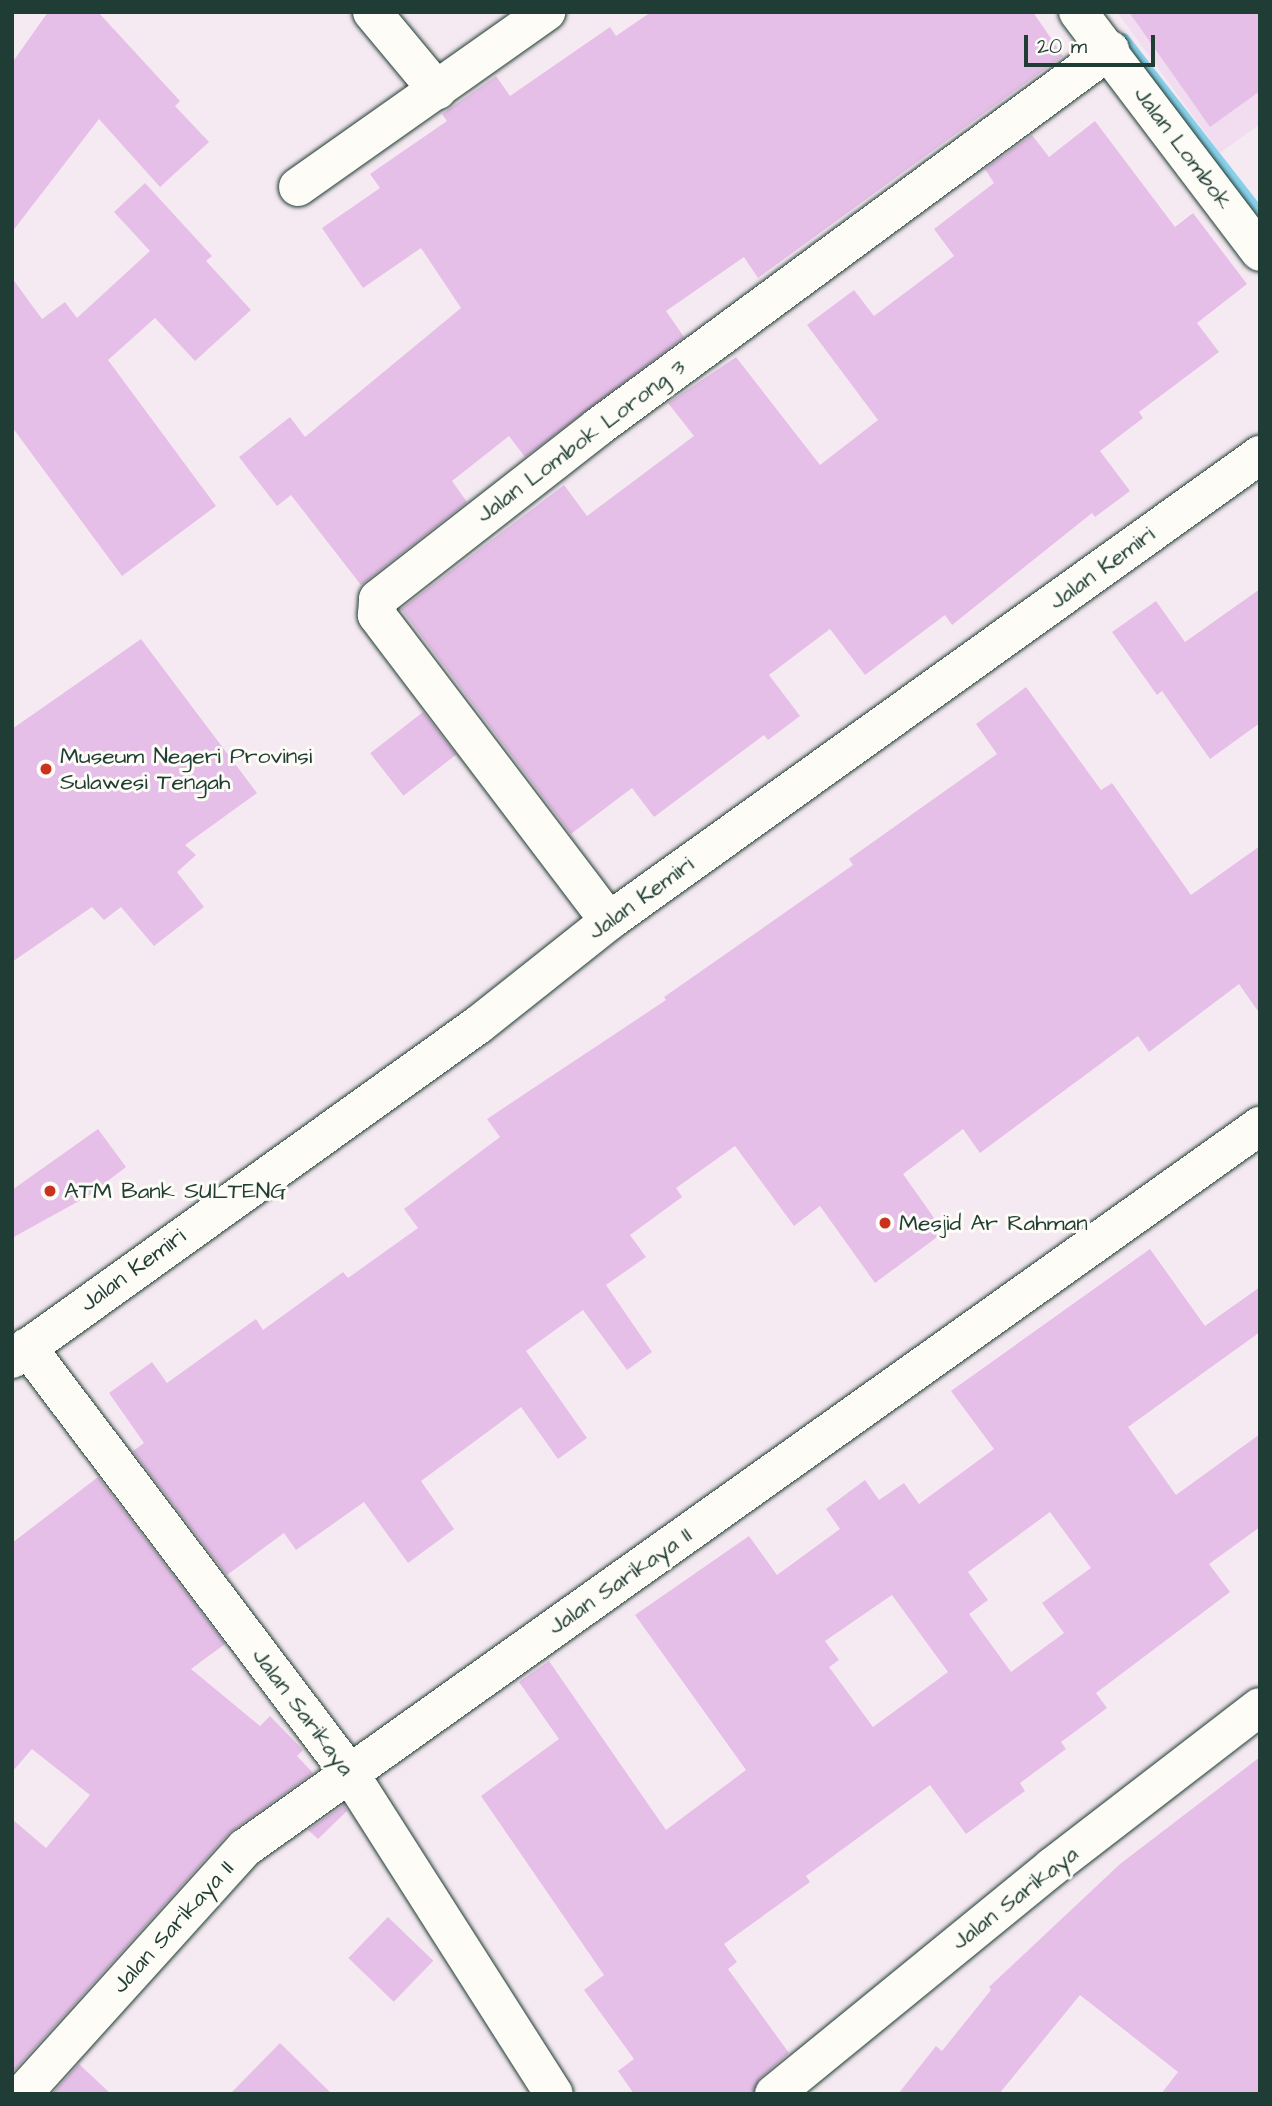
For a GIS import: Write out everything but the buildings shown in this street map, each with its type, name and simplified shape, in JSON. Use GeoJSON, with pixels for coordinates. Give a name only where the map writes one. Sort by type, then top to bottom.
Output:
{"type":"FeatureCollection","features":[{"type":"Feature","properties":{"kind":"street"},"geometry":{"type":"LineString","coordinates":[[372,12],[437,90]]}},
{"type":"Feature","properties":{"kind":"street"},"geometry":{"type":"LineString","coordinates":[[298,187],[546,12]]}},
{"type":"Feature","properties":{"kind":"street","name":"Jalan Lombok"},"geometry":{"type":"LineString","coordinates":[[1078,12],[1110,50],[1260,251]]}},
{"type":"Feature","properties":{"kind":"street","name":"Jalan Lombok Lorong 3"},"geometry":{"type":"LineString","coordinates":[[609,920],[377,615],[378,599],[598,427],[1110,50]]}},
{"type":"Feature","properties":{"kind":"street","name":"Jalan Kemiri"},"geometry":{"type":"LineString","coordinates":[[19,1353],[478,1025],[609,920],[1260,454]]}},
{"type":"Feature","properties":{"kind":"street","name":"Jalan Sarikaya II"},"geometry":{"type":"LineString","coordinates":[[27,2089],[245,1848],[1260,1126]]}},
{"type":"Feature","properties":{"kind":"street","name":"Jalan Sarikaya"},"geometry":{"type":"LineString","coordinates":[[19,1353],[350,1774],[554,2094]]}},
{"type":"Feature","properties":{"kind":"street","name":"Jalan Sarikaya"},"geometry":{"type":"LineString","coordinates":[[774,2094],[1021,1892],[1260,1707]]}},
{"type":"Feature","properties":{"kind":"shaded area"},"geometry":{"type":"Polygon","coordinates":[[[1117,12],[1260,12],[1260,124],[1220,153],[1117,12]]]}},
{"type":"Feature","properties":{"kind":"waterway"},"geometry":{"type":"LineString","coordinates":[[1123,40],[1260,216]]}},
{"type":"Feature","properties":{"kind":"place","name":"Museum Negeri Provinsi Sulawesi Tengah"},"geometry":{"type":"Point","coordinates":[46,769]}},
{"type":"Feature","properties":{"kind":"place","name":"ATM Bank SULTENG"},"geometry":{"type":"Point","coordinates":[50,1191]}},
{"type":"Feature","properties":{"kind":"place","name":"Mesjid Ar Rahman"},"geometry":{"type":"Point","coordinates":[885,1223]}}]}
